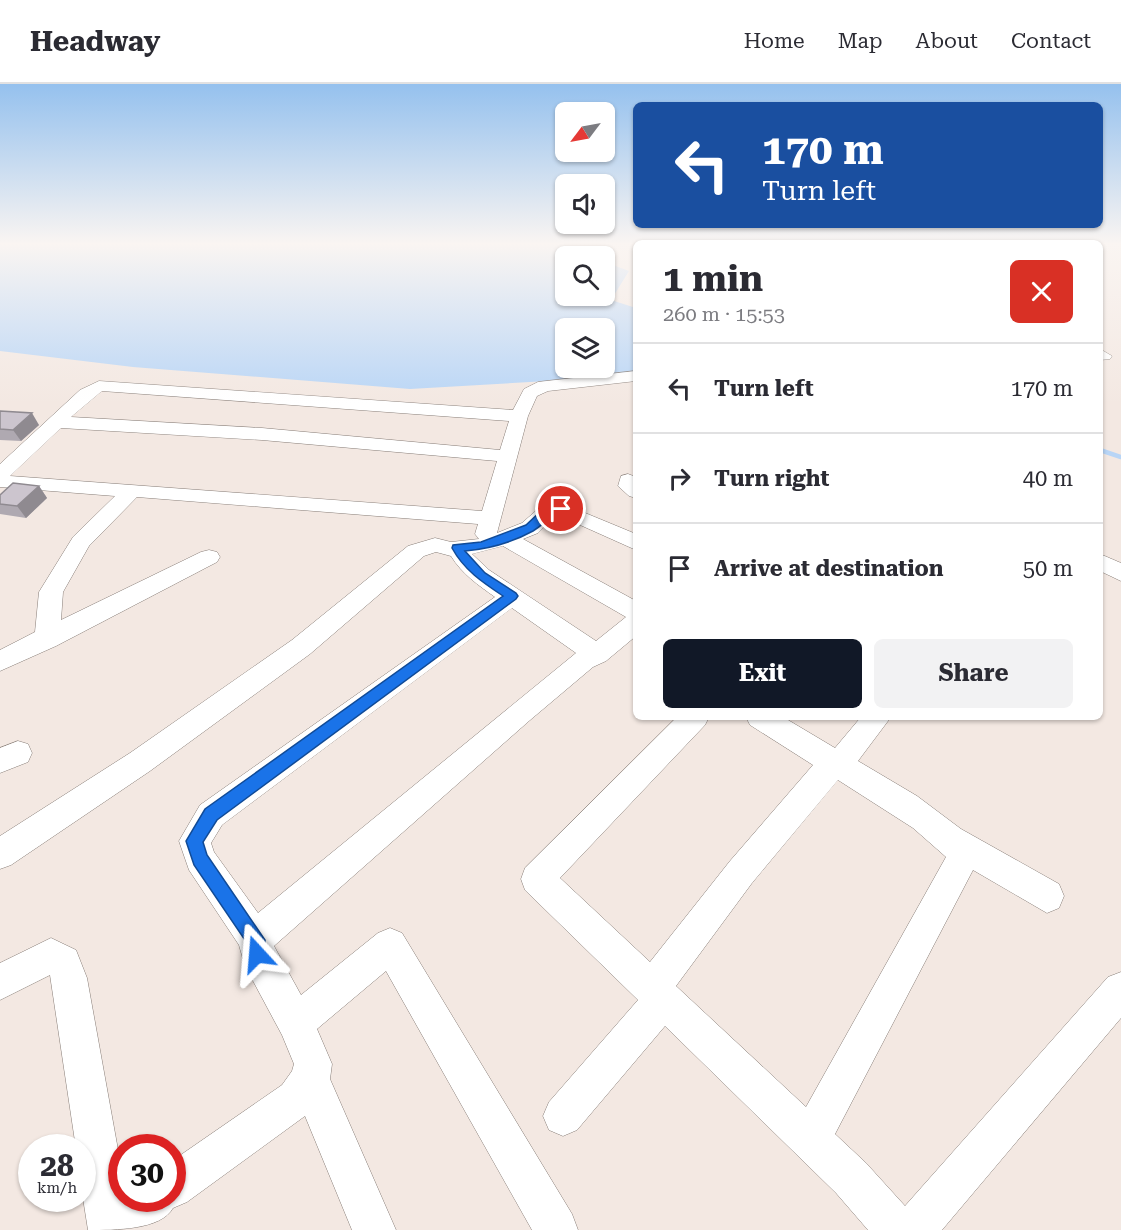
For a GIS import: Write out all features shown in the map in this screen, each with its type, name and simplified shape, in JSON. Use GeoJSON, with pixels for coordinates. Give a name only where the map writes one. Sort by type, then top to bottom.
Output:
{"type":"FeatureCollection","features":[{"type":"Feature","properties":{"kind":"street"},"geometry":{"type":"LineString","coordinates":[[597,654],[481,576],[465,561],[482,544],[519,416],[530,393],[544,386],[633,376]]}},
{"type":"Feature","properties":{"kind":"street"},"geometry":{"type":"LineString","coordinates":[[0,475],[86,394],[99,386],[519,416]]}},
{"type":"Feature","properties":{"kind":"street"},"geometry":{"type":"LineString","coordinates":[[56,423],[262,434],[508,456]]}},
{"type":"Feature","properties":{"kind":"street"},"geometry":{"type":"LineString","coordinates":[[0,481],[491,518]]}},
{"type":"Feature","properties":{"kind":"street"},"geometry":{"type":"LineString","coordinates":[[47,639],[51,592],[81,542],[132,491]]}},
{"type":"Feature","properties":{"kind":"street"},"geometry":{"type":"LineString","coordinates":[[0,854],[140,762],[301,647],[416,551],[435,545],[482,544],[530,528],[545,513],[561,509],[633,542]]}},
{"type":"Feature","properties":{"kind":"street"},"geometry":{"type":"LineString","coordinates":[[482,544],[633,611]]}},
{"type":"Feature","properties":{"kind":"street"},"geometry":{"type":"LineString","coordinates":[[0,661],[208,557]]}},
{"type":"Feature","properties":{"kind":"street"},"geometry":{"type":"LineString","coordinates":[[1103,564],[1121,573]]}},
{"type":"Feature","properties":{"kind":"street"},"geometry":{"type":"LineString","coordinates":[[186,1177],[296,1099],[310,1080],[313,1065],[296,1023],[257,954],[256,940],[200,859],[195,841],[211,815],[512,596]]}},
{"type":"Feature","properties":{"kind":"street"},"geometry":{"type":"LineString","coordinates":[[256,940],[282,915],[519,713],[584,660],[597,654],[633,624]]}},
{"type":"Feature","properties":{"kind":"street"},"geometry":{"type":"LineString","coordinates":[[692,720],[537,879],[851,1178],[897,1230]]}},
{"type":"Feature","properties":{"kind":"street"},"geometry":{"type":"LineString","coordinates":[[765,720],[871,783],[954,841],[1047,896]]}},
{"type":"Feature","properties":{"kind":"street"},"geometry":{"type":"LineString","coordinates":[[563,1116],[657,995],[770,836],[825,771],[838,765],[875,720]]}},
{"type":"Feature","properties":{"kind":"street"},"geometry":{"type":"LineString","coordinates":[[810,1140],[964,855],[954,841]]}},
{"type":"Feature","properties":{"kind":"street"},"geometry":{"type":"LineString","coordinates":[[296,1023],[390,945],[556,1230]]}},
{"type":"Feature","properties":{"kind":"street"},"geometry":{"type":"LineString","coordinates":[[0,982],[51,956],[64,962],[69,978],[111,1230],[136,1212]]}},
{"type":"Feature","properties":{"kind":"street"},"geometry":{"type":"LineString","coordinates":[[913,1230],[1121,990]]}},
{"type":"Feature","properties":{"kind":"street"},"geometry":{"type":"LineString","coordinates":[[310,1080],[374,1230]]}},
{"type":"Feature","properties":{"kind":"water"},"geometry":{"type":"Polygon","coordinates":[[[0,296],[555,296],[555,306],[615,306],[615,301],[633,307],[633,376],[615,377],[615,318],[555,318],[555,378],[601,378],[410,389],[133,367],[0,351],[0,296]]]}},
{"type":"Feature","properties":{"kind":"building"},"geometry":{"type":"Polygon","coordinates":[[[0,411],[32,413],[13,430],[0,429],[0,411]]]}},
{"type":"Feature","properties":{"kind":"building"},"geometry":{"type":"Polygon","coordinates":[[[13,483],[39,486],[17,506],[0,504],[0,495],[13,483]]]}},
{"type":"Feature","properties":{"kind":"waterway"},"geometry":{"type":"LineString","coordinates":[[1103,451],[1121,457]]}},
{"type":"Feature","properties":{"kind":"route"},"geometry":{"type":"LineString","coordinates":[[257,954],[256,940],[200,859],[195,841],[211,815],[512,596],[481,576],[465,561],[458,548],[483,546],[530,528],[545,513],[561,509]]}}]}
